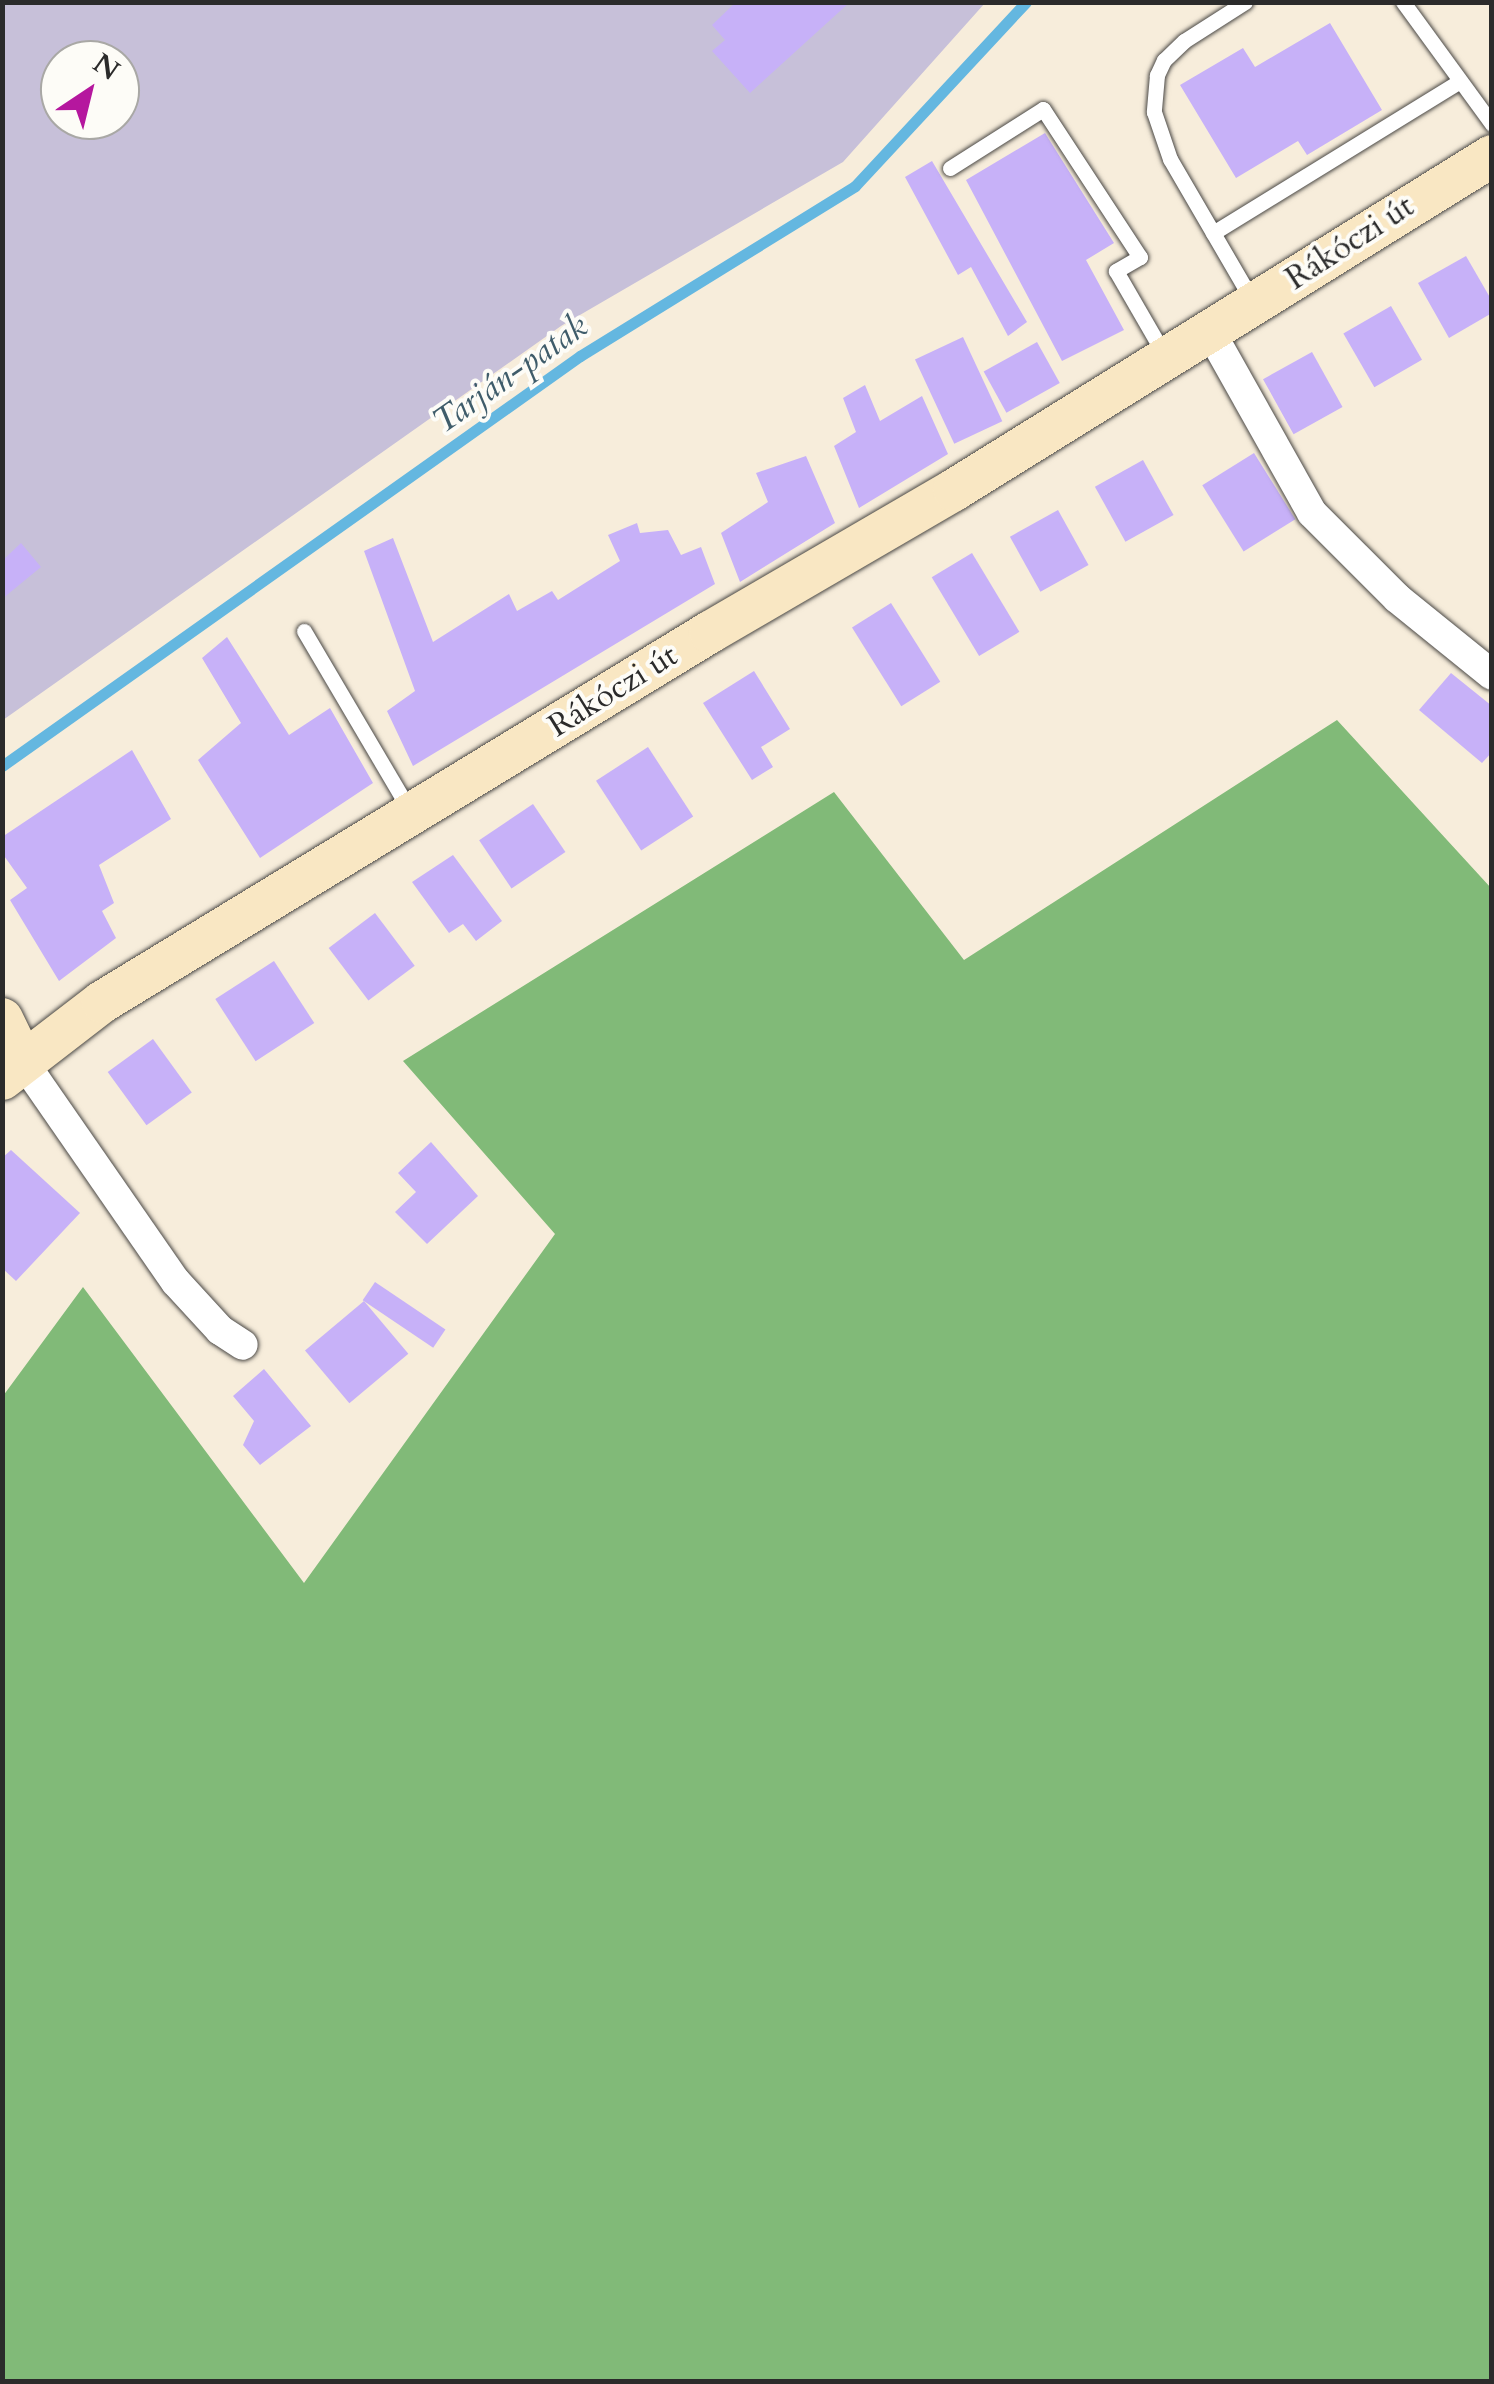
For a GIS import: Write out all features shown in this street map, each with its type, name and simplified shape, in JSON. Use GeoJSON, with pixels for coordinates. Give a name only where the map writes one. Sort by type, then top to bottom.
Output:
{"type":"FeatureCollection","features":[{"type":"Feature","properties":{"kind":"main road","name":"Rákóczi út"},"geometry":{"type":"LineString","coordinates":[[12,1069],[102,1002],[1211,333],[1492,156]]}},
{"type":"Feature","properties":{"kind":"main road"},"geometry":{"type":"LineString","coordinates":[[2,1018],[12,1069]]}},
{"type":"Feature","properties":{"kind":"street"},"geometry":{"type":"LineString","coordinates":[[1211,333],[1312,513],[1397,598],[1492,675]]}},
{"type":"Feature","properties":{"kind":"street"},"geometry":{"type":"LineString","coordinates":[[12,1069],[176,1282],[220,1330],[243,1345]]}},
{"type":"Feature","properties":{"kind":"lane"},"geometry":{"type":"LineString","coordinates":[[1245,2],[1184,41],[1164,60],[1157,76],[1154,112],[1170,160],[1255,304]]}},
{"type":"Feature","properties":{"kind":"lane"},"geometry":{"type":"LineString","coordinates":[[1403,2],[1492,124]]}},
{"type":"Feature","properties":{"kind":"lane"},"geometry":{"type":"LineString","coordinates":[[1214,234],[1458,82]]}},
{"type":"Feature","properties":{"kind":"lane"},"geometry":{"type":"LineString","coordinates":[[950,168],[1043,109],[1140,257],[1116,271],[1166,360]]}},
{"type":"Feature","properties":{"kind":"lane"},"geometry":{"type":"LineString","coordinates":[[304,631],[412,814]]}},
{"type":"Feature","properties":{"kind":"shaded area"},"geometry":{"type":"Polygon","coordinates":[[[3,3],[985,3],[843,162],[561,326],[3,720],[3,3]]]}},
{"type":"Feature","properties":{"kind":"green space"},"geometry":{"type":"Polygon","coordinates":[[[1337,720],[1491,888],[1491,2381],[3,2381],[3,1396],[83,1287],[304,1583],[555,1234],[403,1061],[834,792],[964,960],[1337,720]]]}},
{"type":"Feature","properties":{"kind":"building"},"geometry":{"type":"Polygon","coordinates":[[[736,2],[850,2],[750,93],[712,51],[725,40],[712,25],[736,2]]]}},
{"type":"Feature","properties":{"kind":"building"},"geometry":{"type":"Polygon","coordinates":[[[1330,23],[1382,110],[1307,155],[1298,141],[1236,178],[1180,85],[1243,48],[1255,67],[1330,23]]]}},
{"type":"Feature","properties":{"kind":"building"},"geometry":{"type":"Polygon","coordinates":[[[1045,133],[1114,243],[1086,260],[1124,330],[1062,361],[966,180],[1045,133]]]}},
{"type":"Feature","properties":{"kind":"building"},"geometry":{"type":"Polygon","coordinates":[[[932,161],[1027,322],[1008,336],[971,267],[958,275],[905,177],[932,161]]]}},
{"type":"Feature","properties":{"kind":"building"},"geometry":{"type":"Polygon","coordinates":[[[1466,256],[1492,301],[1492,313],[1449,338],[1418,283],[1466,256]]]}},
{"type":"Feature","properties":{"kind":"building"},"geometry":{"type":"Polygon","coordinates":[[[1391,306],[1422,360],[1374,387],[1343,334],[1391,306]]]}},
{"type":"Feature","properties":{"kind":"building"},"geometry":{"type":"Polygon","coordinates":[[[963,337],[1002,421],[954,444],[915,359],[963,337]]]}},
{"type":"Feature","properties":{"kind":"building"},"geometry":{"type":"Polygon","coordinates":[[[1037,342],[1060,383],[1006,413],[984,372],[1037,342]]]}},
{"type":"Feature","properties":{"kind":"building"},"geometry":{"type":"Polygon","coordinates":[[[1312,352],[1343,407],[1294,434],[1263,379],[1312,352]]]}},
{"type":"Feature","properties":{"kind":"building"},"geometry":{"type":"Polygon","coordinates":[[[865,385],[880,421],[922,396],[948,454],[859,508],[834,446],[856,432],[843,398],[865,385]]]}},
{"type":"Feature","properties":{"kind":"building"},"geometry":{"type":"Polygon","coordinates":[[[1254,453],[1295,519],[1244,551],[1202,485],[1254,453]]]}},
{"type":"Feature","properties":{"kind":"building"},"geometry":{"type":"Polygon","coordinates":[[[806,456],[835,523],[740,582],[721,533],[768,502],[756,473],[806,456]]]}},
{"type":"Feature","properties":{"kind":"building"},"geometry":{"type":"Polygon","coordinates":[[[1143,460],[1174,515],[1125,542],[1095,487],[1143,460]]]}},
{"type":"Feature","properties":{"kind":"building"},"geometry":{"type":"Polygon","coordinates":[[[1058,510],[1089,565],[1040,592],[1010,537],[1058,510]]]}},
{"type":"Feature","properties":{"kind":"building"},"geometry":{"type":"Polygon","coordinates":[[[637,523],[640,533],[668,530],[681,555],[701,547],[715,584],[413,766],[387,711],[415,691],[364,551],[393,538],[433,642],[509,594],[517,611],[552,591],[558,600],[620,561],[608,535],[637,523]]]}},
{"type":"Feature","properties":{"kind":"building"},"geometry":{"type":"Polygon","coordinates":[[[21,543],[41,567],[2,599],[2,561],[21,543]]]}},
{"type":"Feature","properties":{"kind":"building"},"geometry":{"type":"Polygon","coordinates":[[[972,553],[1019,632],[979,656],[932,577],[972,553]]]}},
{"type":"Feature","properties":{"kind":"building"},"geometry":{"type":"Polygon","coordinates":[[[891,603],[940,682],[901,706],[852,627],[891,603]]]}},
{"type":"Feature","properties":{"kind":"building"},"geometry":{"type":"Polygon","coordinates":[[[227,637],[289,735],[330,708],[373,783],[260,858],[198,760],[241,723],[202,658],[227,637]]]}},
{"type":"Feature","properties":{"kind":"building"},"geometry":{"type":"Polygon","coordinates":[[[754,671],[790,729],[761,747],[773,767],[752,780],[703,703],[754,671]]]}},
{"type":"Feature","properties":{"kind":"building"},"geometry":{"type":"Polygon","coordinates":[[[1451,673],[1492,706],[1492,752],[1482,763],[1419,710],[1451,673]]]}},
{"type":"Feature","properties":{"kind":"building"},"geometry":{"type":"Polygon","coordinates":[[[648,747],[693,817],[641,850],[596,781],[648,747]]]}},
{"type":"Feature","properties":{"kind":"building"},"geometry":{"type":"Polygon","coordinates":[[[132,750],[171,819],[99,865],[114,903],[102,911],[116,938],[59,981],[10,900],[27,888],[2,853],[2,837],[132,750]]]}},
{"type":"Feature","properties":{"kind":"building"},"geometry":{"type":"Polygon","coordinates":[[[533,804],[565,852],[512,888],[479,840],[533,804]]]}},
{"type":"Feature","properties":{"kind":"building"},"geometry":{"type":"Polygon","coordinates":[[[453,855],[502,921],[476,941],[463,924],[449,933],[412,882],[453,855]]]}},
{"type":"Feature","properties":{"kind":"building"},"geometry":{"type":"Polygon","coordinates":[[[375,913],[415,966],[368,1001],[329,948],[375,913]]]}},
{"type":"Feature","properties":{"kind":"building"},"geometry":{"type":"Polygon","coordinates":[[[274,961],[314,1023],[256,1061],[215,999],[274,961]]]}},
{"type":"Feature","properties":{"kind":"building"},"geometry":{"type":"Polygon","coordinates":[[[153,1039],[192,1092],[146,1125],[108,1072],[153,1039]]]}},
{"type":"Feature","properties":{"kind":"building"},"geometry":{"type":"Polygon","coordinates":[[[431,1142],[478,1196],[427,1244],[395,1212],[416,1192],[398,1173],[431,1142]]]}},
{"type":"Feature","properties":{"kind":"building"},"geometry":{"type":"Polygon","coordinates":[[[11,1150],[80,1213],[16,1281],[2,1268],[2,1158],[11,1150]]]}},
{"type":"Feature","properties":{"kind":"building"},"geometry":{"type":"Polygon","coordinates":[[[375,1282],[445,1330],[433,1348],[363,1300],[375,1282]]]}},
{"type":"Feature","properties":{"kind":"building"},"geometry":{"type":"Polygon","coordinates":[[[364,1301],[408,1354],[349,1403],[305,1350],[364,1301]]]}},
{"type":"Feature","properties":{"kind":"building"},"geometry":{"type":"Polygon","coordinates":[[[264,1369],[311,1426],[260,1465],[243,1445],[254,1421],[233,1396],[264,1369]]]}},
{"type":"Feature","properties":{"kind":"waterway","name":"Tarján-patak"},"geometry":{"type":"LineString","coordinates":[[2,766],[580,356],[855,186],[1026,2]]}}]}
